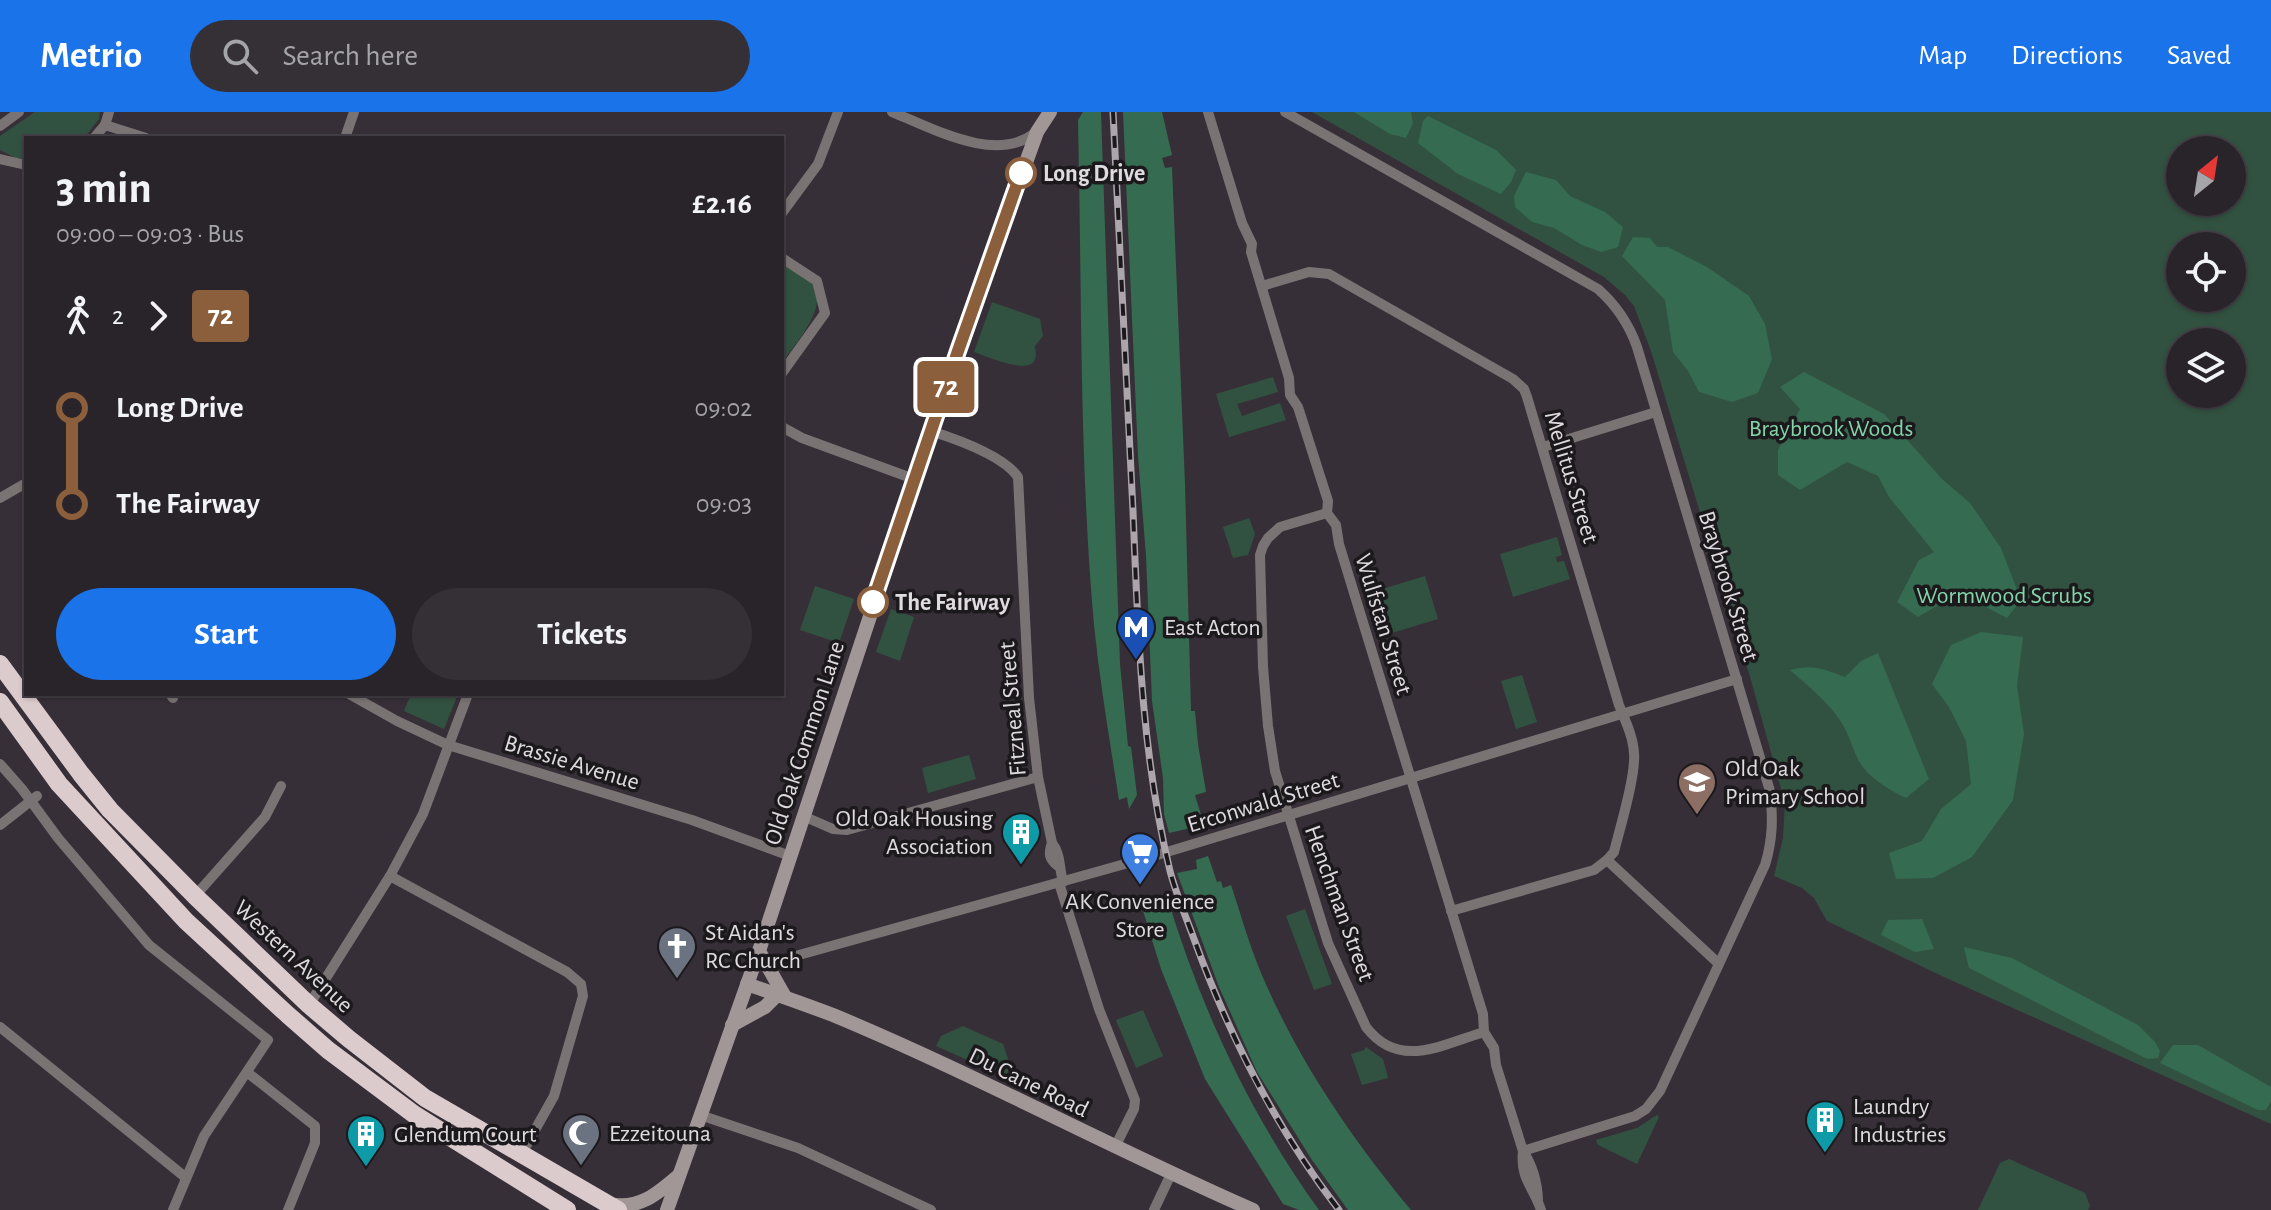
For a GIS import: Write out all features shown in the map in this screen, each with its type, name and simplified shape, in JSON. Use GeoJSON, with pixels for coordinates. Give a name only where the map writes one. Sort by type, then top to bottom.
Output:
{"type":"FeatureCollection","features":[{"type":"Feature","properties":{"kind":"highway","name":"Western Avenue"},"geometry":{"type":"LineString","coordinates":[[0,664],[110,810],[309,1005],[425,1098],[611,1206]]}},
{"type":"Feature","properties":{"kind":"highway","name":"Western Avenue"},"geometry":{"type":"LineString","coordinates":[[0,702],[59,784],[186,921],[288,1015],[328,1050],[415,1115],[567,1210]]}},
{"type":"Feature","properties":{"kind":"street"},"geometry":{"type":"LineString","coordinates":[[0,126],[19,112]]}},
{"type":"Feature","properties":{"kind":"street"},"geometry":{"type":"LineString","coordinates":[[96,136],[105,125],[109,112]]}},
{"type":"Feature","properties":{"kind":"street"},"geometry":{"type":"LineString","coordinates":[[346,136],[354,112]]}},
{"type":"Feature","properties":{"kind":"street"},"geometry":{"type":"LineString","coordinates":[[784,210],[818,164],[838,112]]}},
{"type":"Feature","properties":{"kind":"street"},"geometry":{"type":"LineString","coordinates":[[892,112],[963,140],[990,145],[1013,145],[1037,132]]}},
{"type":"Feature","properties":{"kind":"street","name":"Old Oak Common Lane"},"geometry":{"type":"LineString","coordinates":[[667,1210],[759,951],[914,479],[987,268],[1037,132],[1050,112]]}},
{"type":"Feature","properties":{"kind":"street","name":"Wulfstan Street"},"geometry":{"type":"LineString","coordinates":[[1208,112],[1242,223],[1252,244],[1251,252],[1289,378],[1290,395],[1298,407],[1328,501],[1327,513],[1336,525],[1339,544],[1483,1014],[1484,1032],[1494,1048],[1496,1065],[1523,1151],[1521,1166],[1539,1205]]}},
{"type":"Feature","properties":{"kind":"street","name":"Braybrook Street"},"geometry":{"type":"LineString","coordinates":[[1285,112],[1598,289],[1617,308],[1632,333],[1770,791],[1772,834],[1765,865],[1660,1091],[1646,1109],[1626,1120],[1523,1151]]}},
{"type":"Feature","properties":{"kind":"street"},"geometry":{"type":"LineString","coordinates":[[105,125],[140,136]]}},
{"type":"Feature","properties":{"kind":"street"},"geometry":{"type":"LineString","coordinates":[[0,159],[24,165]]}},
{"type":"Feature","properties":{"kind":"street"},"geometry":{"type":"LineString","coordinates":[[784,259],[817,281],[825,313],[784,370]]}},
{"type":"Feature","properties":{"kind":"street","name":"Mellitus Street"},"geometry":{"type":"LineString","coordinates":[[1262,286],[1309,272],[1329,274],[1520,384],[1543,447],[1633,742],[1635,758],[1614,852],[1607,860]]}},
{"type":"Feature","properties":{"kind":"street"},"geometry":{"type":"LineString","coordinates":[[1543,447],[1656,412]]}},
{"type":"Feature","properties":{"kind":"street"},"geometry":{"type":"LineString","coordinates":[[784,428],[802,438],[914,479]]}},
{"type":"Feature","properties":{"kind":"street","name":"Fitzneal Street"},"geometry":{"type":"LineString","coordinates":[[931,431],[1000,462],[1018,477],[1029,698],[1038,777],[1052,843],[1058,850],[1061,882]]}},
{"type":"Feature","properties":{"kind":"street"},"geometry":{"type":"LineString","coordinates":[[0,498],[24,485]]}},
{"type":"Feature","properties":{"kind":"street","name":"Henchman Street"},"geometry":{"type":"LineString","coordinates":[[1327,513],[1280,527],[1268,538],[1260,555],[1268,726],[1275,771],[1288,816],[1328,943],[1372,1036],[1395,1050],[1418,1052],[1484,1032]]}},
{"type":"Feature","properties":{"kind":"street","name":"Erconwald Street"},"geometry":{"type":"LineString","coordinates":[[799,955],[1288,816],[1737,679]]}},
{"type":"Feature","properties":{"kind":"street","name":"Brassie Avenue"},"geometry":{"type":"LineString","coordinates":[[353,696],[448,745],[692,820],[790,856]]}},
{"type":"Feature","properties":{"kind":"street"},"geometry":{"type":"LineString","coordinates":[[309,1005],[390,876],[423,814],[467,696]]}},
{"type":"Feature","properties":{"kind":"street"},"geometry":{"type":"LineString","coordinates":[[0,764],[34,798],[58,838],[149,945],[268,1040],[204,1136],[173,1210]]}},
{"type":"Feature","properties":{"kind":"street"},"geometry":{"type":"LineString","coordinates":[[803,816],[833,829],[847,830],[1038,777]]}},
{"type":"Feature","properties":{"kind":"street"},"geometry":{"type":"LineString","coordinates":[[195,896],[265,817],[281,786]]}},
{"type":"Feature","properties":{"kind":"street"},"geometry":{"type":"LineString","coordinates":[[0,825],[34,798]]}},
{"type":"Feature","properties":{"kind":"street"},"geometry":{"type":"LineString","coordinates":[[1451,911],[1594,870],[1607,860],[1718,963]]}},
{"type":"Feature","properties":{"kind":"street"},"geometry":{"type":"LineString","coordinates":[[390,876],[567,972],[581,984],[583,996],[554,1096],[521,1155]]}},
{"type":"Feature","properties":{"kind":"street"},"geometry":{"type":"LineString","coordinates":[[1061,882],[1099,1009],[1135,1100],[1134,1109],[1115,1147]]}},
{"type":"Feature","properties":{"kind":"street"},"geometry":{"type":"LineString","coordinates":[[732,1025],[781,996],[759,951]]}},
{"type":"Feature","properties":{"kind":"street","name":"Du Cane Road"},"geometry":{"type":"LineString","coordinates":[[747,984],[833,1016],[925,1056],[1253,1210]]}},
{"type":"Feature","properties":{"kind":"street"},"geometry":{"type":"LineString","coordinates":[[0,1027],[185,1177]]}},
{"type":"Feature","properties":{"kind":"street"},"geometry":{"type":"LineString","coordinates":[[248,1073],[315,1126],[315,1143],[288,1210]]}},
{"type":"Feature","properties":{"kind":"street"},"geometry":{"type":"LineString","coordinates":[[700,1115],[798,1148],[931,1210]]}},
{"type":"Feature","properties":{"kind":"street"},"geometry":{"type":"LineString","coordinates":[[611,1206],[640,1203],[655,1196],[680,1174]]}},
{"type":"Feature","properties":{"kind":"street"},"geometry":{"type":"LineString","coordinates":[[1154,1210],[1171,1174]]}},
{"type":"Feature","properties":{"kind":"green space"},"geometry":{"type":"Polygon","coordinates":[[[35,112],[100,112],[99,119],[86,136],[24,136],[24,159],[0,150],[0,136],[35,112]]]}},
{"type":"Feature","properties":{"kind":"green space"},"geometry":{"type":"Polygon","coordinates":[[[1083,112],[1101,112],[1120,664],[1128,746],[1131,747],[1137,795],[1129,809],[1127,797],[1119,800],[1099,669],[1089,562],[1083,436],[1078,120],[1083,112]]]}},
{"type":"Feature","properties":{"kind":"green space"},"geometry":{"type":"Polygon","coordinates":[[[1123,112],[1162,112],[1172,155],[1162,158],[1165,168],[1172,167],[1191,711],[1195,711],[1206,792],[1195,795],[1204,825],[1169,833],[1164,814],[1163,778],[1152,701],[1123,112]]]}},
{"type":"Feature","properties":{"kind":"green space","name":"Wormwood Scrubs"},"geometry":{"type":"Polygon","coordinates":[[[1312,112],[2271,112],[2271,1124],[1827,921],[1814,898],[1802,888],[1774,876],[1783,838],[1785,803],[1651,351],[1634,306],[1604,277],[1312,112]]]}},
{"type":"Feature","properties":{"kind":"green space"},"geometry":{"type":"Polygon","coordinates":[[[1354,112],[1411,112],[1413,123],[1406,138],[1390,134],[1354,112]]]}},
{"type":"Feature","properties":{"kind":"green space"},"geometry":{"type":"Polygon","coordinates":[[[1428,116],[1496,150],[1516,170],[1501,194],[1458,174],[1418,143],[1423,121],[1428,116]]]}},
{"type":"Feature","properties":{"kind":"green space"},"geometry":{"type":"Polygon","coordinates":[[[1526,172],[1556,180],[1570,196],[1605,212],[1623,227],[1618,247],[1601,252],[1582,245],[1554,228],[1532,222],[1515,207],[1514,196],[1526,172]]]}},
{"type":"Feature","properties":{"kind":"green space","name":"Braybrook Woods"},"geometry":{"type":"Polygon","coordinates":[[[1633,237],[1650,238],[1657,247],[1668,247],[1707,267],[1749,296],[1765,324],[1772,359],[1758,393],[1732,402],[1699,392],[1673,352],[1665,300],[1622,256],[1633,237]]]}},
{"type":"Feature","properties":{"kind":"green space"},"geometry":{"type":"Polygon","coordinates":[[[784,263],[810,281],[817,294],[814,314],[784,360],[784,263]]]}},
{"type":"Feature","properties":{"kind":"green space"},"geometry":{"type":"Polygon","coordinates":[[[992,302],[1040,319],[1043,336],[1035,346],[1036,357],[1031,364],[1007,363],[974,352],[992,302]]]}},
{"type":"Feature","properties":{"kind":"green space","name":"Braybrook Woods"},"geometry":{"type":"Polygon","coordinates":[[[1804,372],[1884,414],[1943,480],[1970,503],[2001,548],[2021,600],[2007,618],[1959,593],[1918,617],[1897,602],[1919,560],[1934,552],[1889,497],[1878,476],[1847,462],[1800,490],[1778,475],[1778,450],[1800,409],[1780,387],[1804,372]]]}},
{"type":"Feature","properties":{"kind":"green space"},"geometry":{"type":"Polygon","coordinates":[[[1273,377],[1278,392],[1237,404],[1242,416],[1280,403],[1286,420],[1229,437],[1216,394],[1273,377]]]}},
{"type":"Feature","properties":{"kind":"green space"},"geometry":{"type":"Polygon","coordinates":[[[1249,518],[1255,534],[1248,555],[1233,558],[1223,527],[1249,518]]]}},
{"type":"Feature","properties":{"kind":"green space"},"geometry":{"type":"Polygon","coordinates":[[[1557,537],[1562,555],[1556,557],[1557,562],[1564,561],[1570,579],[1513,597],[1500,554],[1557,537]]]}},
{"type":"Feature","properties":{"kind":"green space"},"geometry":{"type":"Polygon","coordinates":[[[1425,576],[1438,619],[1382,636],[1379,608],[1373,609],[1369,593],[1425,576]]]}},
{"type":"Feature","properties":{"kind":"green space"},"geometry":{"type":"Polygon","coordinates":[[[815,586],[854,599],[839,643],[800,630],[815,586]]]}},
{"type":"Feature","properties":{"kind":"green space"},"geometry":{"type":"Polygon","coordinates":[[[891,609],[914,617],[900,661],[876,652],[891,609]]]}},
{"type":"Feature","properties":{"kind":"green space"},"geometry":{"type":"Polygon","coordinates":[[[1981,632],[2023,637],[2017,686],[2024,734],[2013,800],[1972,857],[1933,878],[1896,879],[1889,853],[1922,841],[1941,809],[1971,784],[1966,741],[1949,707],[1932,684],[1951,645],[1981,632]]]}},
{"type":"Feature","properties":{"kind":"green space"},"geometry":{"type":"Polygon","coordinates":[[[1878,653],[1929,779],[1906,798],[1885,787],[1866,771],[1834,712],[1790,670],[1818,668],[1845,677],[1861,661],[1878,653]]]}},
{"type":"Feature","properties":{"kind":"green space"},"geometry":{"type":"Polygon","coordinates":[[[1522,675],[1537,722],[1516,729],[1501,681],[1522,675]]]}},
{"type":"Feature","properties":{"kind":"green space"},"geometry":{"type":"Polygon","coordinates":[[[410,696],[457,696],[444,729],[404,711],[410,696]]]}},
{"type":"Feature","properties":{"kind":"green space"},"geometry":{"type":"Polygon","coordinates":[[[969,755],[976,779],[928,793],[922,768],[969,755]]]}},
{"type":"Feature","properties":{"kind":"green space"},"geometry":{"type":"Polygon","coordinates":[[[1208,856],[1217,882],[1221,881],[1223,888],[1231,885],[1261,973],[1309,1067],[1367,1155],[1411,1210],[1348,1210],[1312,1160],[1257,1072],[1219,987],[1177,873],[1197,869],[1196,860],[1208,856]]]}},
{"type":"Feature","properties":{"kind":"green space"},"geometry":{"type":"Polygon","coordinates":[[[1151,898],[1153,903],[1168,900],[1196,982],[1231,1061],[1272,1138],[1319,1210],[1299,1210],[1283,1204],[1205,1079],[1161,969],[1140,901],[1151,898]]]}},
{"type":"Feature","properties":{"kind":"green space"},"geometry":{"type":"Polygon","coordinates":[[[1305,909],[1332,984],[1314,990],[1286,916],[1305,909]]]}},
{"type":"Feature","properties":{"kind":"green space"},"geometry":{"type":"Polygon","coordinates":[[[1922,919],[1934,949],[1915,952],[1881,935],[1888,920],[1922,919]]]}},
{"type":"Feature","properties":{"kind":"green space"},"geometry":{"type":"Polygon","coordinates":[[[1964,947],[2012,958],[2138,1025],[2155,1042],[2160,1051],[2158,1058],[2147,1059],[1969,968],[1964,947]]]}},
{"type":"Feature","properties":{"kind":"green space"},"geometry":{"type":"Polygon","coordinates":[[[1143,1010],[1163,1056],[1136,1068],[1116,1020],[1143,1010]]]}},
{"type":"Feature","properties":{"kind":"green space"},"geometry":{"type":"Polygon","coordinates":[[[963,1026],[1003,1044],[1010,1065],[1006,1077],[936,1046],[941,1036],[963,1026]]]}},
{"type":"Feature","properties":{"kind":"green space"},"geometry":{"type":"Polygon","coordinates":[[[2173,1045],[2198,1045],[2271,1087],[2271,1101],[2266,1110],[2258,1110],[2160,1063],[2173,1045]]]}},
{"type":"Feature","properties":{"kind":"green space"},"geometry":{"type":"Polygon","coordinates":[[[1366,1047],[1383,1059],[1388,1078],[1362,1085],[1351,1054],[1366,1047]]]}},
{"type":"Feature","properties":{"kind":"green space"},"geometry":{"type":"Polygon","coordinates":[[[1657,1115],[1659,1117],[1637,1164],[1598,1145],[1596,1140],[1637,1128],[1657,1115]]]}},
{"type":"Feature","properties":{"kind":"green space"},"geometry":{"type":"Polygon","coordinates":[[[2009,1159],[2085,1193],[2090,1206],[2088,1210],[1978,1210],[2000,1163],[2009,1159]]]}},
{"type":"Feature","properties":{"kind":"railway"},"geometry":{"type":"LineString","coordinates":[[1113,112],[1139,647],[1147,737],[1160,826],[1178,897],[1239,1046],[1294,1147],[1339,1210]]}},
{"type":"Feature","properties":{"kind":"bus line","name":"72"},"geometry":{"type":"LineString","coordinates":[[873,602],[1021,173]]}},
{"type":"Feature","properties":{"kind":"place","name":"Long Drive"},"geometry":{"type":"Point","coordinates":[1021,173]}},
{"type":"Feature","properties":{"kind":"place","name":"The Fairway"},"geometry":{"type":"Point","coordinates":[873,602]}},
{"type":"Feature","properties":{"kind":"place","name":"East Acton"},"geometry":{"type":"Point","coordinates":[1136,661]}},
{"type":"Feature","properties":{"kind":"place","name":"Old Oak Primary School"},"geometry":{"type":"Point","coordinates":[1697,816]}},
{"type":"Feature","properties":{"kind":"place","name":"Old Oak Housing Association"},"geometry":{"type":"Point","coordinates":[1021,866]}},
{"type":"Feature","properties":{"kind":"place","name":"AK Convenience Store"},"geometry":{"type":"Point","coordinates":[1140,886]}},
{"type":"Feature","properties":{"kind":"place","name":"St Aidan's RC Church"},"geometry":{"type":"Point","coordinates":[677,980]}},
{"type":"Feature","properties":{"kind":"place","name":"Laundry Industries"},"geometry":{"type":"Point","coordinates":[1825,1154]}},
{"type":"Feature","properties":{"kind":"place","name":"Ezzeitouna"},"geometry":{"type":"Point","coordinates":[581,1167]}},
{"type":"Feature","properties":{"kind":"place","name":"Glendum Court"},"geometry":{"type":"Point","coordinates":[366,1168]}}]}
